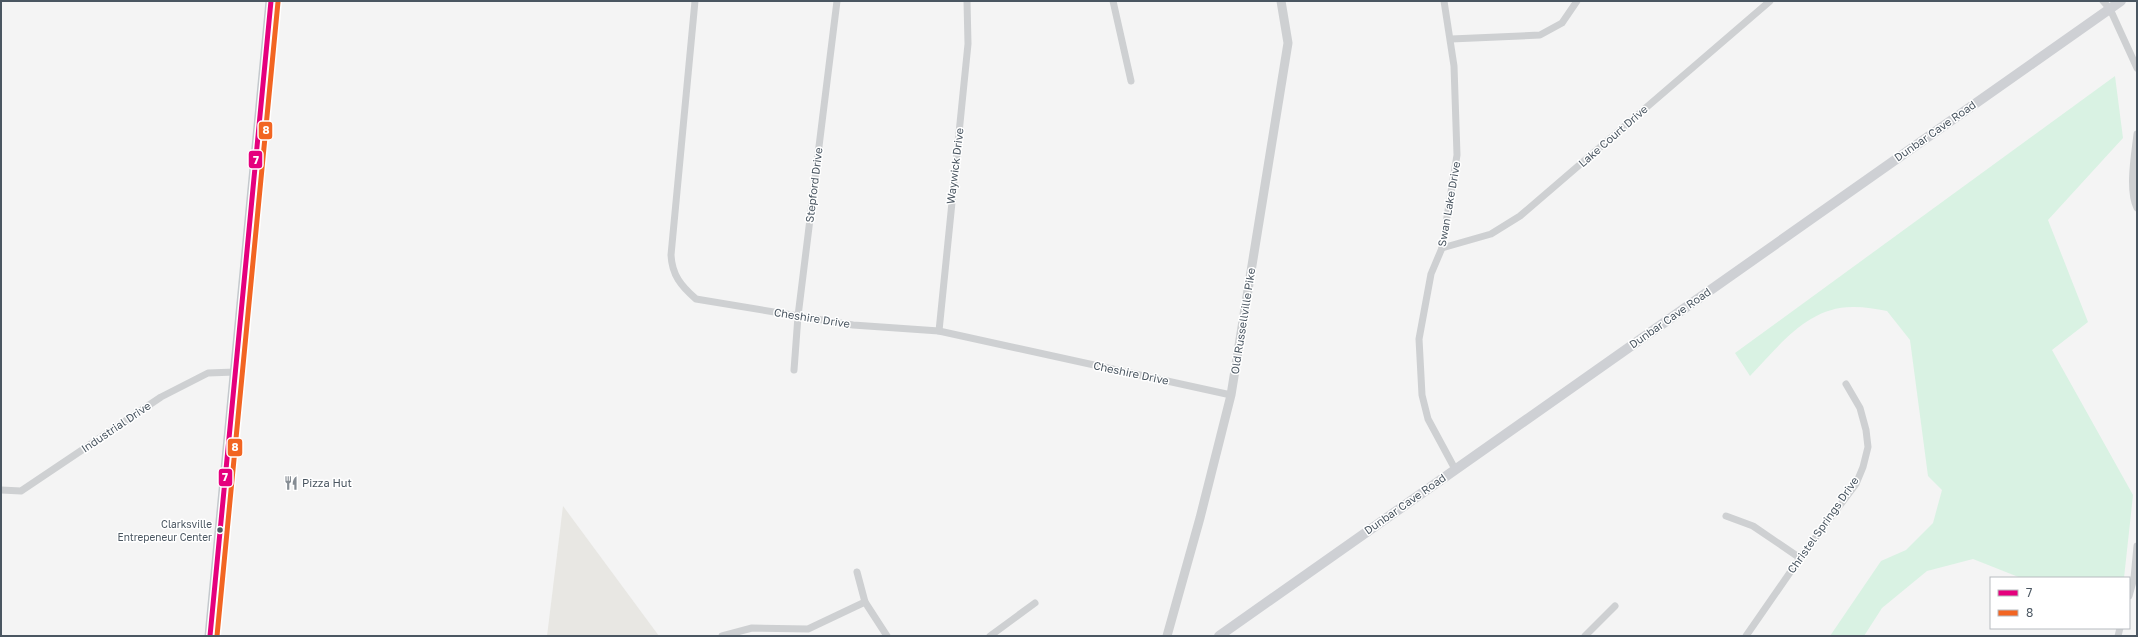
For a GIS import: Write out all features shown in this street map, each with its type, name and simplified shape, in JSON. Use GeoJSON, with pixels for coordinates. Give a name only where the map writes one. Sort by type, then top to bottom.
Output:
{"type":"FeatureCollection","features":[{"type":"Feature","properties":{"kind":"highway"},"geometry":{"type":"LineString","coordinates":[[210,636],[271,1]]}},
{"type":"Feature","properties":{"kind":"main road","name":"Dunbar Cave Road"},"geometry":{"type":"LineString","coordinates":[[1219,636],[2121,1]]}},
{"type":"Feature","properties":{"kind":"street","name":"Cheshire Drive"},"geometry":{"type":"LineString","coordinates":[[695,1],[671,255],[672,268],[681,287],[696,299],[853,325],[938,331],[1231,395]]}},
{"type":"Feature","properties":{"kind":"street","name":"Stepford Drive"},"geometry":{"type":"LineString","coordinates":[[794,370],[798,316],[837,1]]}},
{"type":"Feature","properties":{"kind":"street","name":"Waywick Drive"},"geometry":{"type":"LineString","coordinates":[[938,331],[968,44],[967,1]]}},
{"type":"Feature","properties":{"kind":"street"},"geometry":{"type":"LineString","coordinates":[[1113,1],[1131,81]]}},
{"type":"Feature","properties":{"kind":"street","name":"Old Russellville Pike"},"geometry":{"type":"LineString","coordinates":[[1167,636],[1200,518],[1231,395],[1288,43],[1281,1]]}},
{"type":"Feature","properties":{"kind":"street","name":"Swan Lake Drive"},"geometry":{"type":"LineString","coordinates":[[1444,1],[1454,66],[1457,155],[1442,248],[1431,274],[1419,339],[1422,395],[1428,419],[1455,469]]}},
{"type":"Feature","properties":{"kind":"street"},"geometry":{"type":"LineString","coordinates":[[1451,39],[1540,35],[1562,23],[1577,1]]}},
{"type":"Feature","properties":{"kind":"street","name":"Lake Court Drive"},"geometry":{"type":"LineString","coordinates":[[1442,248],[1491,234],[1520,216],[1770,1]]}},
{"type":"Feature","properties":{"kind":"street"},"geometry":{"type":"LineString","coordinates":[[2103,1],[2110,8],[2137,68]]}},
{"type":"Feature","properties":{"kind":"street"},"geometry":{"type":"LineString","coordinates":[[2137,134],[2134,160],[2133,201],[2137,208]]}},
{"type":"Feature","properties":{"kind":"street","name":"Industrial Drive"},"geometry":{"type":"LineString","coordinates":[[1,490],[21,491],[161,397],[208,373],[235,372]]}},
{"type":"Feature","properties":{"kind":"street","name":"Christel Springs Drive"},"geometry":{"type":"LineString","coordinates":[[1746,636],[1800,558],[1856,484],[1868,447],[1866,430],[1860,408],[1846,384]]}},
{"type":"Feature","properties":{"kind":"street"},"geometry":{"type":"LineString","coordinates":[[1726,516],[1753,526],[1800,558]]}},
{"type":"Feature","properties":{"kind":"street"},"geometry":{"type":"LineString","coordinates":[[2130,592],[2134,578],[2137,546]]}},
{"type":"Feature","properties":{"kind":"street"},"geometry":{"type":"LineString","coordinates":[[857,572],[865,602],[887,636]]}},
{"type":"Feature","properties":{"kind":"street"},"geometry":{"type":"LineString","coordinates":[[722,636],[752,628],[808,629],[865,602]]}},
{"type":"Feature","properties":{"kind":"street"},"geometry":{"type":"LineString","coordinates":[[990,636],[1035,603]]}},
{"type":"Feature","properties":{"kind":"street"},"geometry":{"type":"LineString","coordinates":[[1585,636],[1615,606]]}},
{"type":"Feature","properties":{"kind":"shaded area"},"geometry":{"type":"Polygon","coordinates":[[[563,506],[659,636],[547,636],[563,506]]]}},
{"type":"Feature","properties":{"kind":"green space"},"geometry":{"type":"Polygon","coordinates":[[[2115,76],[2123,138],[2048,220],[2088,322],[2052,350],[2133,495],[2124,577],[2018,577],[1973,559],[1927,571],[1882,608],[1864,636],[1830,636],[1881,561],[1906,550],[1933,523],[1942,490],[1928,476],[1910,340],[1887,311],[1854,307],[1838,308],[1822,313],[1809,320],[1796,330],[1750,376],[1735,353],[2115,76]]]}},
{"type":"Feature","properties":{"kind":"transit line","name":"7"},"geometry":{"type":"LineString","coordinates":[[210,636],[271,1]]}},
{"type":"Feature","properties":{"kind":"transit line","name":"8"},"geometry":{"type":"LineString","coordinates":[[217,636],[278,2]]}},
{"type":"Feature","properties":{"kind":"place","name":"Pizza Hut"},"geometry":{"type":"Point","coordinates":[291,483]}},
{"type":"Feature","properties":{"kind":"place","name":"Clarksville Entrepeneur Center"},"geometry":{"type":"Point","coordinates":[220,530]}}]}
